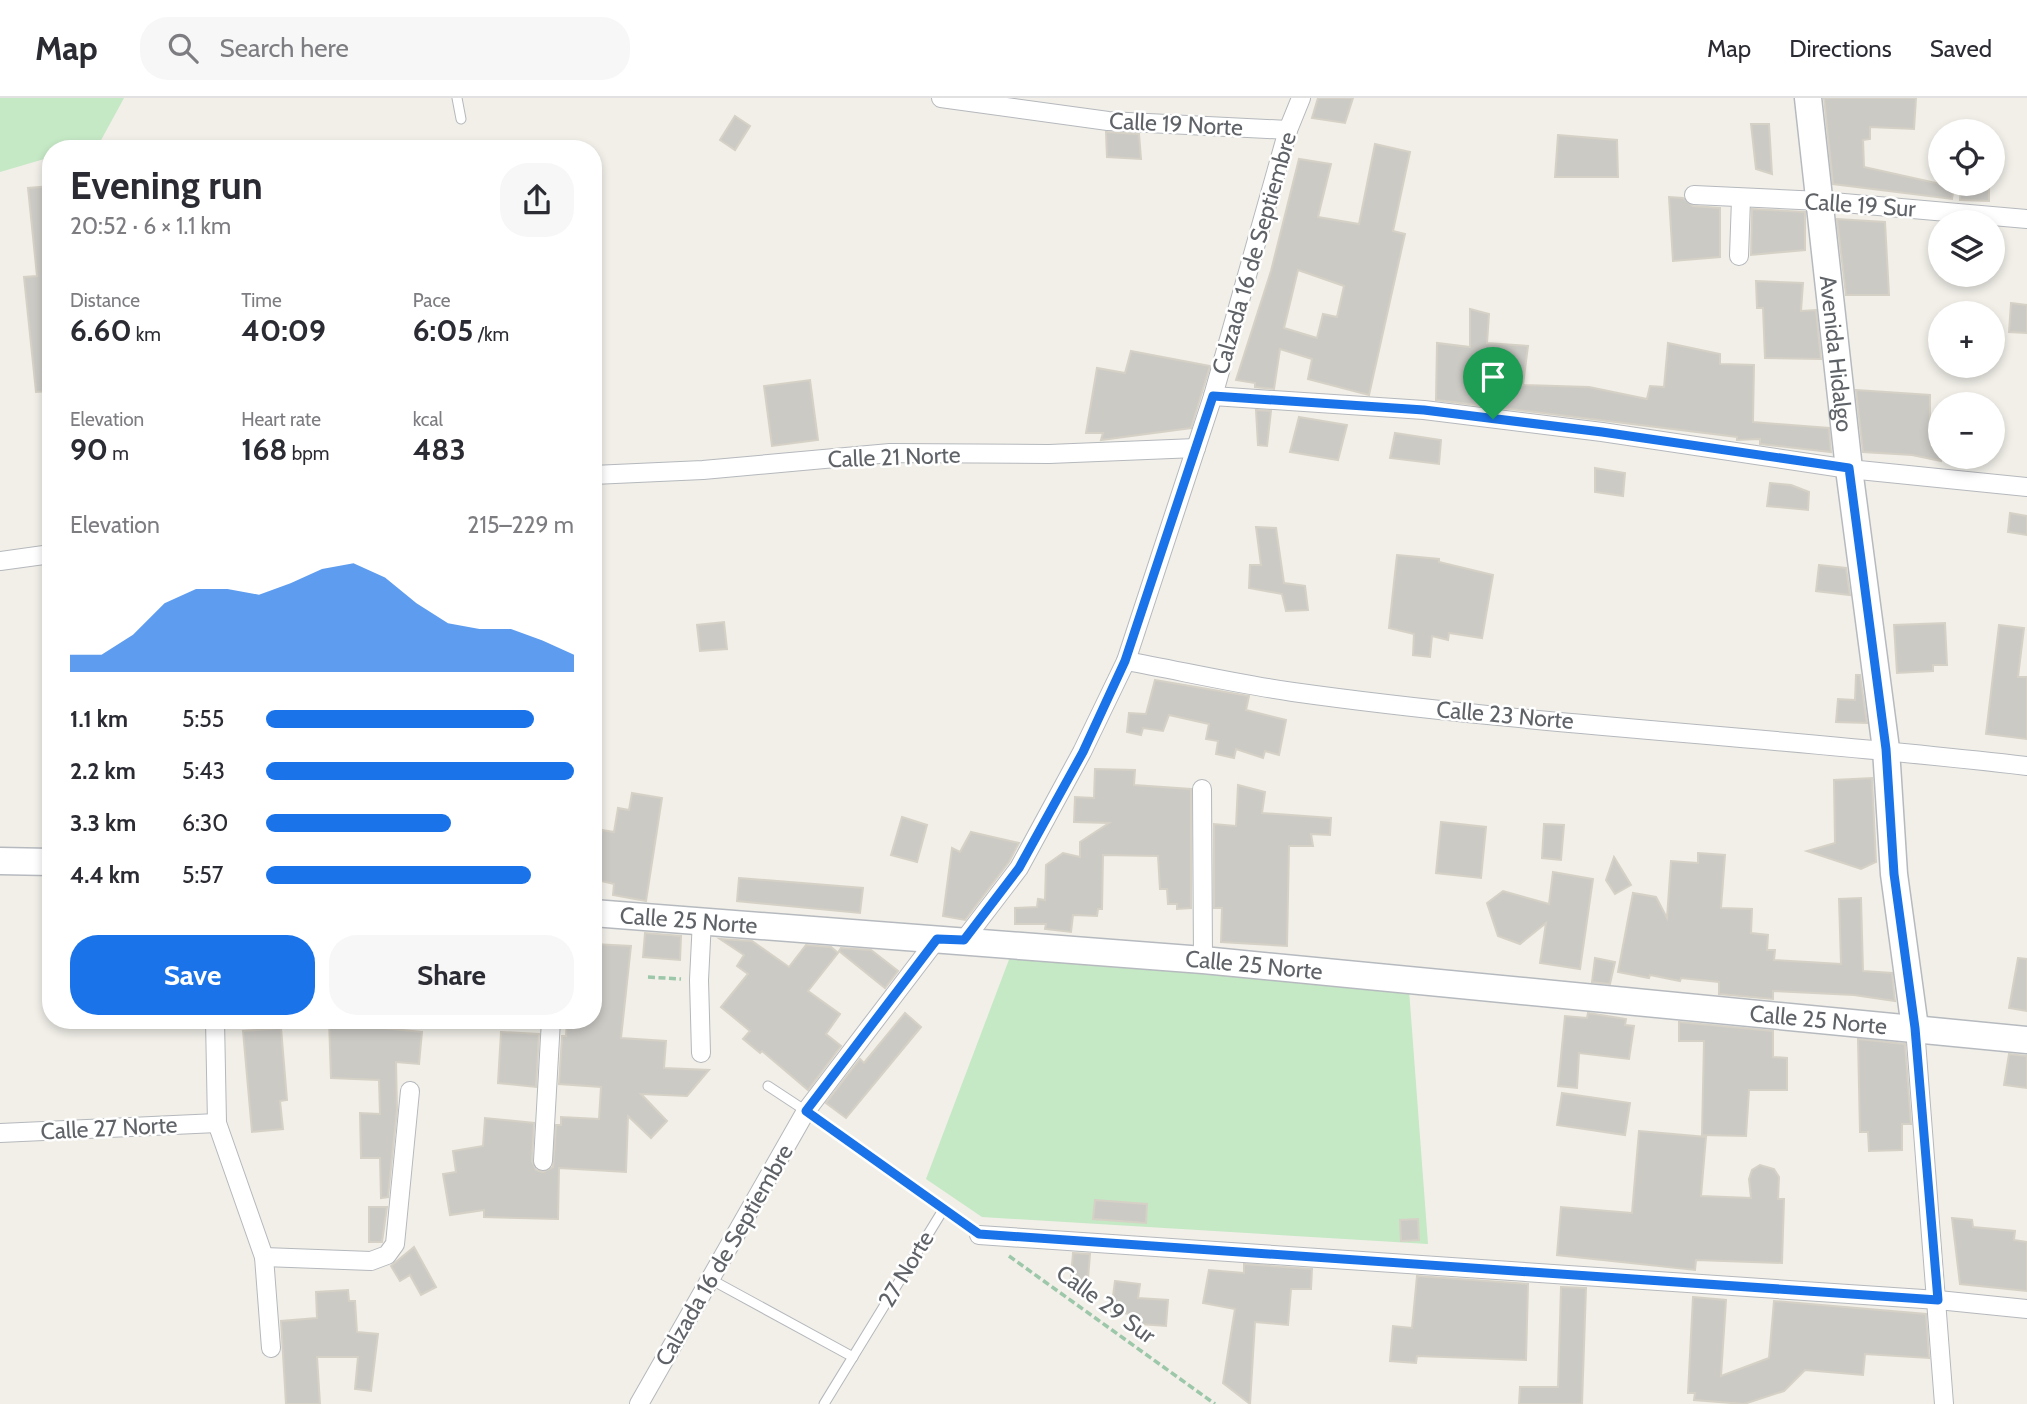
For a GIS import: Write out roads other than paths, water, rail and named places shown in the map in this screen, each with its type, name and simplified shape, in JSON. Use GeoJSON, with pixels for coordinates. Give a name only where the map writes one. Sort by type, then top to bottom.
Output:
{"type":"FeatureCollection","features":[{"type":"Feature","properties":{"kind":"street","name":"Calle 19 Norte"},"geometry":{"type":"LineString","coordinates":[[941,98],[1108,121],[1287,130]]}},
{"type":"Feature","properties":{"kind":"street","name":"Calzada 16 de Septiembre"},"geometry":{"type":"LineString","coordinates":[[964,940],[1019,868],[1083,752],[1125,661],[1213,396],[1287,130],[1301,98]]}},
{"type":"Feature","properties":{"kind":"street","name":"Avenida Hidalgo"},"geometry":{"type":"LineString","coordinates":[[1808,98],[1849,468],[1886,749],[1894,874],[1915,1028],[1944,1404]]}},
{"type":"Feature","properties":{"kind":"street","name":"Calle 19 Sur"},"geometry":{"type":"LineString","coordinates":[[1694,195],[1821,201],[2027,219]]}},
{"type":"Feature","properties":{"kind":"street"},"geometry":{"type":"LineString","coordinates":[[1739,256],[1741,199]]}},
{"type":"Feature","properties":{"kind":"street"},"geometry":{"type":"LineString","coordinates":[[1213,396],[1424,410],[1602,432],[1849,468],[2027,487]]}},
{"type":"Feature","properties":{"kind":"street","name":"Calle 21 Norte"},"geometry":{"type":"LineString","coordinates":[[602,475],[704,470],[890,453],[1049,454],[1196,448]]}},
{"type":"Feature","properties":{"kind":"street"},"geometry":{"type":"LineString","coordinates":[[0,561],[42,555]]}},
{"type":"Feature","properties":{"kind":"street","name":"Calle 23 Norte"},"geometry":{"type":"LineString","coordinates":[[1125,661],[1290,692],[1392,705],[1886,749],[2027,766]]}},
{"type":"Feature","properties":{"kind":"street"},"geometry":{"type":"LineString","coordinates":[[1202,789],[1203,960]]}},
{"type":"Feature","properties":{"kind":"street"},"geometry":{"type":"LineString","coordinates":[[0,862],[42,862]]}},
{"type":"Feature","properties":{"kind":"street","name":"Calle 25 Norte"},"geometry":{"type":"LineString","coordinates":[[602,914],[1203,960],[2027,1040]]}},
{"type":"Feature","properties":{"kind":"street"},"geometry":{"type":"LineString","coordinates":[[701,1053],[699,980],[702,920]]}},
{"type":"Feature","properties":{"kind":"street","name":"Calzada 16 de Septiembre"},"geometry":{"type":"LineString","coordinates":[[639,1404],[806,1111],[937,939]]}},
{"type":"Feature","properties":{"kind":"street"},"geometry":{"type":"LineString","coordinates":[[215,1029],[217,1123],[264,1257],[271,1348]]}},
{"type":"Feature","properties":{"kind":"street"},"geometry":{"type":"LineString","coordinates":[[544,1161],[551,1029]]}},
{"type":"Feature","properties":{"kind":"street"},"geometry":{"type":"LineString","coordinates":[[264,1257],[371,1261],[387,1255],[396,1244],[410,1091]]}},
{"type":"Feature","properties":{"kind":"street","name":"Calle 27 Norte"},"geometry":{"type":"LineString","coordinates":[[0,1133],[217,1123]]}},
{"type":"Feature","properties":{"kind":"street"},"geometry":{"type":"LineString","coordinates":[[979,1234],[1938,1300],[2027,1309]]}},
{"type":"Feature","properties":{"kind":"lane"},"geometry":{"type":"LineString","coordinates":[[457,98],[461,119]]}},
{"type":"Feature","properties":{"kind":"lane"},"geometry":{"type":"LineString","coordinates":[[768,1086],[806,1111]]}},
{"type":"Feature","properties":{"kind":"lane","name":"27 Norte"},"geometry":{"type":"LineString","coordinates":[[824,1404],[943,1210]]}},
{"type":"Feature","properties":{"kind":"lane"},"geometry":{"type":"LineString","coordinates":[[710,1279],[853,1357]]}}]}
